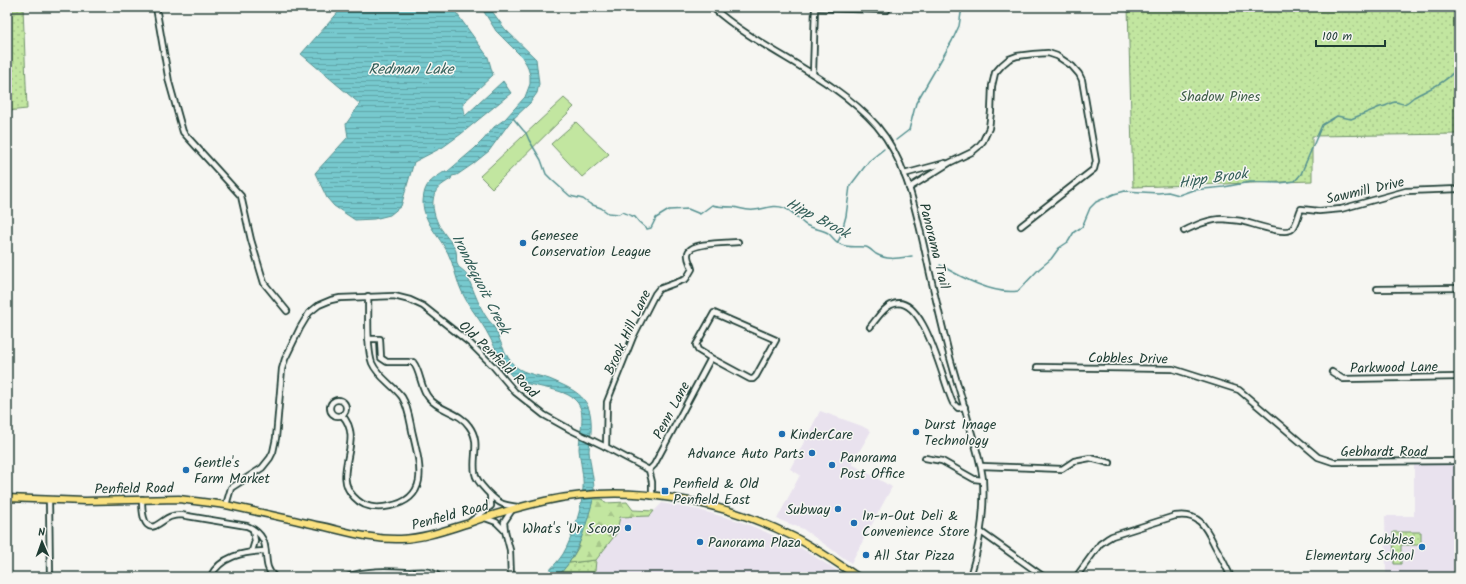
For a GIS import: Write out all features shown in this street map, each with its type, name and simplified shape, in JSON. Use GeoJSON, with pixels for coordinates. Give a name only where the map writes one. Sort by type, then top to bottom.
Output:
{"type":"FeatureCollection","features":[{"type":"Feature","properties":{"kind":"main road","name":"Penfield Road"},"geometry":{"type":"LineString","coordinates":[[7,498],[48,500],[179,499],[226,505],[366,536],[384,538],[418,537],[441,532],[546,501],[600,495],[622,494],[652,496],[695,502],[736,513],[757,521],[793,536],[858,577]]}},
{"type":"Feature","properties":{"kind":"street"},"geometry":{"type":"LineString","coordinates":[[156,7],[169,82],[183,132],[241,196],[251,240],[264,283],[287,311]]}},
{"type":"Feature","properties":{"kind":"street","name":"Panorama Trail"},"geometry":{"type":"LineString","coordinates":[[712,7],[756,39],[813,74],[842,94],[869,117],[887,139],[898,159],[909,188],[948,349],[981,466],[983,480],[983,515],[981,532],[970,577]]}},
{"type":"Feature","properties":{"kind":"street"},"geometry":{"type":"LineString","coordinates":[[813,74],[815,7],[886,10]]}},
{"type":"Feature","properties":{"kind":"street"},"geometry":{"type":"LineString","coordinates":[[909,188],[949,163],[972,152],[983,141],[991,121],[993,78],[998,68],[1016,56],[1045,53],[1057,56],[1072,66],[1082,80],[1096,161],[1094,169],[1022,226]]}},
{"type":"Feature","properties":{"kind":"street"},"geometry":{"type":"LineString","coordinates":[[904,174],[949,163]]}},
{"type":"Feature","properties":{"kind":"street","name":"Sawmill Drive"},"geometry":{"type":"LineString","coordinates":[[1184,231],[1200,223],[1220,219],[1241,221],[1278,231],[1290,231],[1293,229],[1301,209],[1341,209],[1406,191],[1459,189]]}},
{"type":"Feature","properties":{"kind":"street","name":"Brook Hill Lane"},"geometry":{"type":"LineString","coordinates":[[606,446],[607,402],[633,337],[655,294],[659,289],[686,279],[690,275],[692,270],[688,254],[689,250],[694,247],[714,243],[738,242]]}},
{"type":"Feature","properties":{"kind":"street"},"geometry":{"type":"LineString","coordinates":[[1377,289],[1459,288]]}},
{"type":"Feature","properties":{"kind":"street"},"geometry":{"type":"LineString","coordinates":[[342,415],[350,426],[351,433],[345,478],[346,486],[350,493],[360,503],[376,508],[397,505],[410,497],[416,491],[420,481],[420,470],[407,408],[402,398],[381,376],[373,364],[369,352],[368,296]]}},
{"type":"Feature","properties":{"kind":"street","name":"Old Penfield Road"},"geometry":{"type":"LineString","coordinates":[[226,505],[231,488],[262,468],[273,452],[276,438],[282,370],[292,345],[309,313],[319,305],[331,300],[368,296],[399,297],[423,306],[471,344],[519,395],[544,415],[570,430],[606,446],[649,470]]}},
{"type":"Feature","properties":{"kind":"street"},"geometry":{"type":"LineString","coordinates":[[870,327],[889,306],[895,303],[902,303],[911,308],[934,346],[953,404],[958,408],[965,408]]}},
{"type":"Feature","properties":{"kind":"street"},"geometry":{"type":"LineString","coordinates":[[714,313],[776,340],[753,379],[750,379],[711,358],[698,350],[696,345],[714,313]]}},
{"type":"Feature","properties":{"kind":"street"},"geometry":{"type":"LineString","coordinates":[[368,340],[380,340],[381,358],[387,362],[413,362],[417,367],[420,381],[430,399],[468,424],[475,436],[475,474],[478,482],[490,495],[494,496],[502,503],[522,507]]}},
{"type":"Feature","properties":{"kind":"street","name":"Penn Lane"},"geometry":{"type":"LineString","coordinates":[[649,470],[655,464],[711,358]]}},
{"type":"Feature","properties":{"kind":"street","name":"Cobbles Drive"},"geometry":{"type":"LineString","coordinates":[[1038,367],[1173,369],[1239,390]]}},
{"type":"Feature","properties":{"kind":"street","name":"Parkwood Lane"},"geometry":{"type":"LineString","coordinates":[[1332,372],[1343,379],[1459,378]]}},
{"type":"Feature","properties":{"kind":"street","name":"Gebhardt Road"},"geometry":{"type":"LineString","coordinates":[[1239,390],[1318,457],[1333,462],[1459,462]]}},
{"type":"Feature","properties":{"kind":"street"},"geometry":{"type":"LineString","coordinates":[[925,458],[942,461],[974,479],[983,480]]}},
{"type":"Feature","properties":{"kind":"street"},"geometry":{"type":"LineString","coordinates":[[981,466],[1062,469],[1074,461],[1090,458],[1110,463]]}},
{"type":"Feature","properties":{"kind":"street"},"geometry":{"type":"LineString","coordinates":[[649,470],[652,482],[652,496]]}},
{"type":"Feature","properties":{"kind":"street"},"geometry":{"type":"LineString","coordinates":[[468,523],[491,506],[490,495]]}},
{"type":"Feature","properties":{"kind":"street"},"geometry":{"type":"LineString","coordinates":[[142,499],[142,512],[144,520],[151,526],[155,526],[172,515],[181,515],[247,526],[253,529],[264,540],[269,570],[274,577]]}},
{"type":"Feature","properties":{"kind":"street"},"geometry":{"type":"LineString","coordinates":[[48,500],[50,577]]}},
{"type":"Feature","properties":{"kind":"street"},"geometry":{"type":"LineString","coordinates":[[511,577],[512,568],[510,550],[504,522],[512,510]]}},
{"type":"Feature","properties":{"kind":"street"},"geometry":{"type":"LineString","coordinates":[[1076,577],[1100,544],[1112,536],[1180,515],[1194,518],[1204,525],[1231,577]]}},
{"type":"Feature","properties":{"kind":"street"},"geometry":{"type":"LineString","coordinates":[[485,518],[496,522],[505,531]]}},
{"type":"Feature","properties":{"kind":"street"},"geometry":{"type":"LineString","coordinates":[[252,551],[255,541],[253,529]]}},
{"type":"Feature","properties":{"kind":"street"},"geometry":{"type":"LineString","coordinates":[[981,532],[1044,577]]}},
{"type":"Feature","properties":{"kind":"street"},"geometry":{"type":"LineString","coordinates":[[210,577],[218,565],[227,559],[238,554],[252,551],[265,551]]}},
{"type":"Feature","properties":{"kind":"street"},"geometry":{"type":"LineString","coordinates":[[348,577],[365,572],[376,571],[434,572],[439,577]]}},
{"type":"Feature","properties":{"kind":"street"},"geometry":{"type":"LineString","coordinates":[[413,572],[418,577]]}},
{"type":"Feature","properties":{"kind":"shaded area"},"geometry":{"type":"Polygon","coordinates":[[[820,411],[862,426],[871,431],[852,464],[892,487],[851,563],[803,529],[777,519],[800,475],[790,469],[820,411]]]}},
{"type":"Feature","properties":{"kind":"shaded area","name":"Cobbles Elementary School"},"geometry":{"type":"Polygon","coordinates":[[[1414,464],[1459,464],[1459,577],[1386,577],[1385,516],[1414,516],[1414,464]]]}},
{"type":"Feature","properties":{"kind":"shaded area","name":"Panorama Plaza"},"geometry":{"type":"Polygon","coordinates":[[[662,503],[699,510],[739,521],[759,529],[801,548],[847,577],[592,577],[595,571],[596,560],[616,534],[620,517],[650,515],[662,503]]]}},
{"type":"Feature","properties":{"kind":"green space"},"geometry":{"type":"Polygon","coordinates":[[[7,7],[23,7],[27,109],[7,111],[7,7]]]}},
{"type":"Feature","properties":{"kind":"green space","name":"Shadow Pines"},"geometry":{"type":"Polygon","coordinates":[[[1128,7],[1459,7],[1459,134],[1312,136],[1312,181],[1133,187],[1128,7]]]}},
{"type":"Feature","properties":{"kind":"green space"},"geometry":{"type":"Polygon","coordinates":[[[564,98],[574,107],[492,188],[480,176],[564,98]]]}},
{"type":"Feature","properties":{"kind":"green space"},"geometry":{"type":"Polygon","coordinates":[[[576,122],[609,154],[582,177],[551,144],[576,122]]]}},
{"type":"Feature","properties":{"kind":"green space"},"geometry":{"type":"Polygon","coordinates":[[[593,499],[602,499],[605,503],[627,502],[633,510],[654,511],[650,516],[620,517],[616,534],[596,560],[569,563],[578,548],[593,499]]]}},
{"type":"Feature","properties":{"kind":"green space"},"geometry":{"type":"Polygon","coordinates":[[[1393,532],[1421,532],[1421,545],[1401,545],[1401,564],[1394,564],[1393,532]]]}},
{"type":"Feature","properties":{"kind":"green space"},"geometry":{"type":"Polygon","coordinates":[[[596,560],[595,571],[592,577],[557,577],[569,563],[596,560]]]}},
{"type":"Feature","properties":{"kind":"water","name":"Redman Lake"},"geometry":{"type":"Polygon","coordinates":[[[343,7],[452,7],[488,57],[493,75],[463,103],[465,116],[503,81],[511,93],[443,147],[414,162],[401,206],[390,215],[374,219],[355,220],[334,206],[327,198],[315,173],[348,137],[346,124],[360,104],[301,54],[343,7]]]}},
{"type":"Feature","properties":{"kind":"water"},"geometry":{"type":"Polygon","coordinates":[[[481,7],[489,7],[505,29],[536,59],[539,84],[537,93],[530,103],[510,122],[489,151],[457,175],[452,176],[451,179],[436,190],[433,208],[438,224],[456,251],[458,265],[466,274],[484,314],[493,325],[511,362],[519,369],[564,385],[579,394],[588,406],[591,422],[589,451],[594,485],[594,497],[581,540],[571,559],[557,577],[544,577],[561,557],[570,540],[583,495],[583,478],[579,449],[582,422],[580,407],[575,400],[568,395],[559,391],[520,381],[509,373],[502,363],[486,330],[465,298],[448,253],[426,216],[423,202],[426,187],[435,178],[444,172],[447,172],[474,149],[494,127],[505,119],[525,97],[530,84],[530,75],[527,65],[522,57],[496,31],[481,7]]]}},
{"type":"Feature","properties":{"kind":"waterway"},"geometry":{"type":"LineString","coordinates":[[896,140],[909,130],[916,103],[952,41],[959,26],[962,7]]}},
{"type":"Feature","properties":{"kind":"waterway","name":"Hipp Brook"},"geometry":{"type":"LineString","coordinates":[[940,265],[967,280],[988,288],[1008,292],[1018,291],[1051,259],[1059,248],[1068,242],[1074,232],[1082,227],[1090,208],[1096,202],[1125,191],[1158,193],[1168,192],[1179,195],[1193,190],[1224,187],[1250,182],[1280,183],[1295,181],[1301,174],[1322,125],[1337,116],[1351,119],[1395,102],[1403,104],[1408,102],[1414,97],[1445,80],[1459,65]]}},
{"type":"Feature","properties":{"kind":"waterway","name":"Hipp Brook"},"geometry":{"type":"LineString","coordinates":[[513,118],[526,133],[541,160],[546,174],[570,196],[583,199],[608,213],[619,214],[622,212],[635,217],[647,229],[651,228],[656,218],[669,210],[688,209],[700,214],[712,205],[746,210],[777,206],[791,211],[806,225],[828,233],[842,245],[851,247],[866,247],[885,258],[912,256]]}},
{"type":"Feature","properties":{"kind":"waterway"},"geometry":{"type":"LineString","coordinates":[[837,243],[840,238],[846,216],[850,186],[869,161],[884,149]]}},
{"type":"Feature","properties":{"kind":"place","name":"Genesee Conservation League"},"geometry":{"type":"Point","coordinates":[523,243]}},
{"type":"Feature","properties":{"kind":"place","name":"Durst Image Technology"},"geometry":{"type":"Point","coordinates":[916,432]}},
{"type":"Feature","properties":{"kind":"place","name":"KinderCare"},"geometry":{"type":"Point","coordinates":[782,434]}},
{"type":"Feature","properties":{"kind":"place","name":"Advance Auto Parts"},"geometry":{"type":"Point","coordinates":[812,453]}},
{"type":"Feature","properties":{"kind":"place","name":"Panorama Post Office"},"geometry":{"type":"Point","coordinates":[832,465]}},
{"type":"Feature","properties":{"kind":"place","name":"Gentle's Farm Market"},"geometry":{"type":"Point","coordinates":[186,470]}},
{"type":"Feature","properties":{"kind":"place","name":"Penfield & Old Penfield East"},"geometry":{"type":"Point","coordinates":[665,491]}},
{"type":"Feature","properties":{"kind":"place","name":"Subway"},"geometry":{"type":"Point","coordinates":[838,509]}},
{"type":"Feature","properties":{"kind":"place","name":"In-n-Out Deli & Convenience Store"},"geometry":{"type":"Point","coordinates":[854,523]}},
{"type":"Feature","properties":{"kind":"place","name":"What's 'Ur Scoop"},"geometry":{"type":"Point","coordinates":[628,528]}},
{"type":"Feature","properties":{"kind":"place","name":"Panorama Plaza"},"geometry":{"type":"Point","coordinates":[700,542]}},
{"type":"Feature","properties":{"kind":"place","name":"Cobbles Elementary School"},"geometry":{"type":"Point","coordinates":[1422,547]}},
{"type":"Feature","properties":{"kind":"place","name":"All Star Pizza"},"geometry":{"type":"Point","coordinates":[866,555]}},
{"type":"Feature","properties":{"kind":"water label","name":"Irondequoit Creek"},"geometry":{"type":"Point","coordinates":[481,284]}}]}
